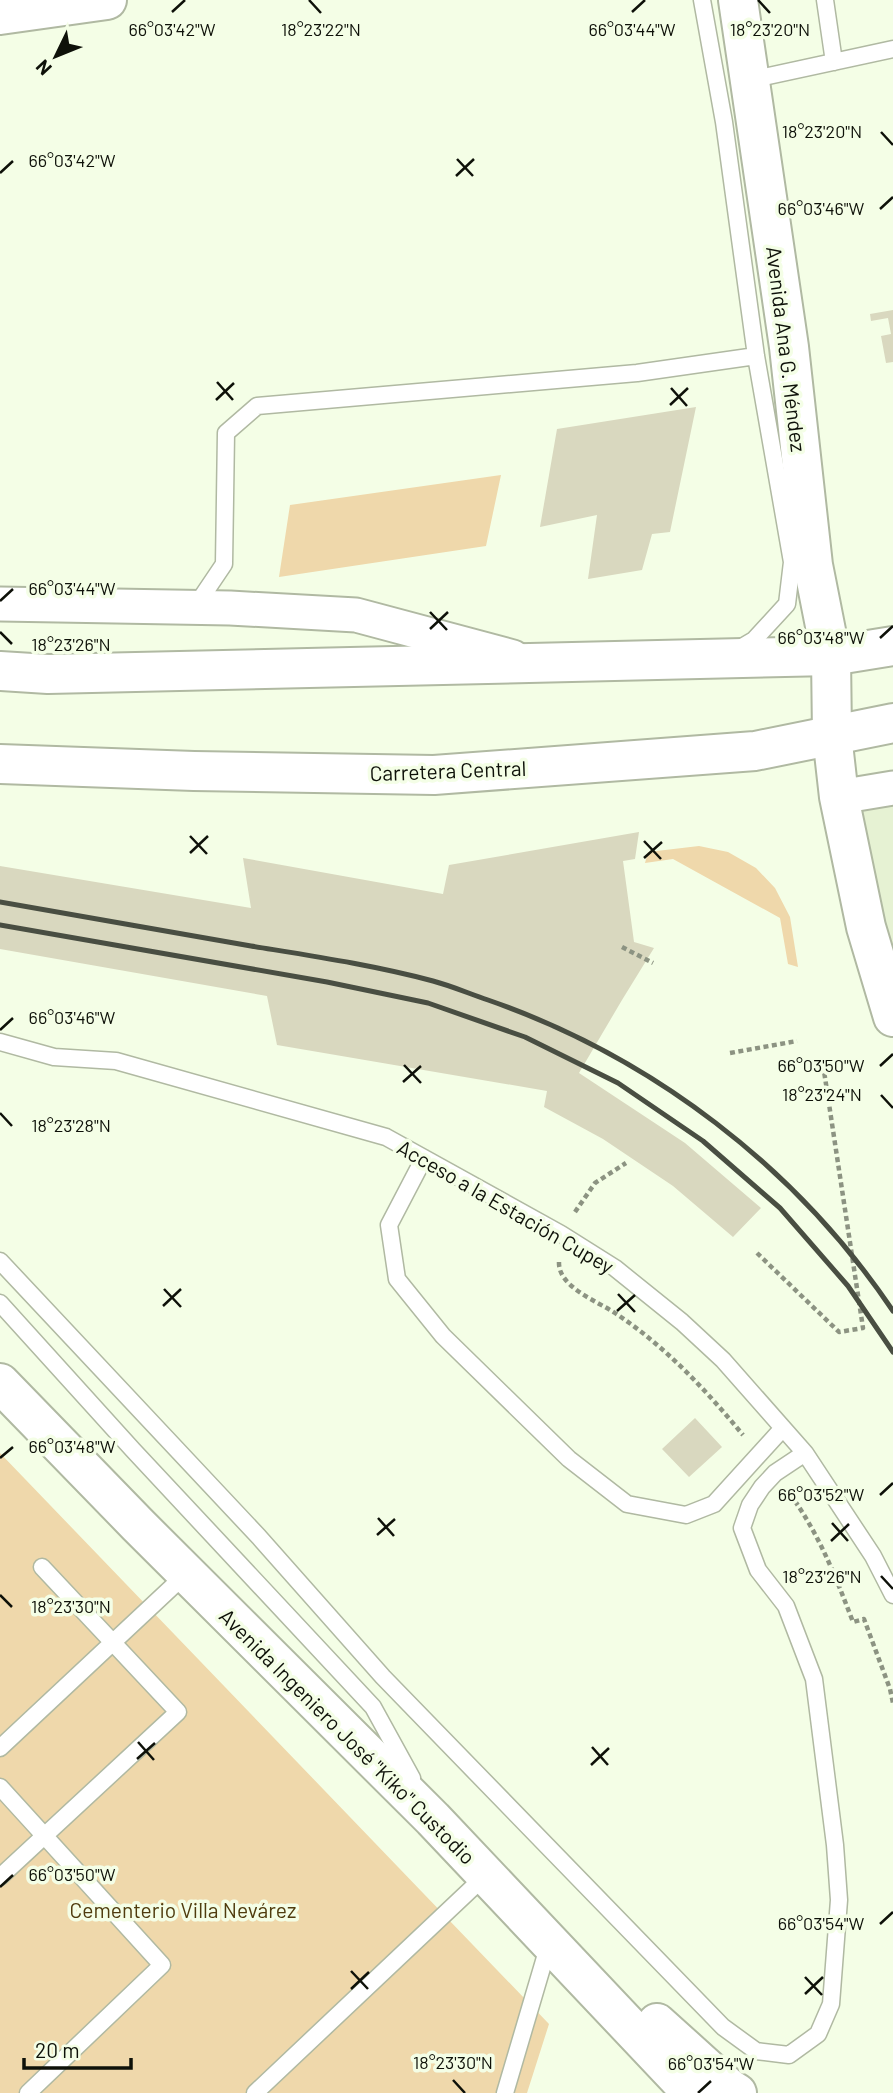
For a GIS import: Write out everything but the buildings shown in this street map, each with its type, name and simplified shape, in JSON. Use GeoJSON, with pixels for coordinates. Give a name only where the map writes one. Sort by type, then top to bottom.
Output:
{"type":"FeatureCollection","features":[{"type":"Feature","properties":{"kind":"main road"},"geometry":{"type":"LineString","coordinates":[[0,15],[107,0]]}},
{"type":"Feature","properties":{"kind":"main road","name":"Avenida Ana G. Méndez"},"geometry":{"type":"LineString","coordinates":[[737,0],[789,347],[813,565],[831,656]]}},
{"type":"Feature","properties":{"kind":"main road"},"geometry":{"type":"LineString","coordinates":[[0,671],[48,674],[831,656],[893,646]]}},
{"type":"Feature","properties":{"kind":"main road"},"geometry":{"type":"LineString","coordinates":[[831,656],[832,735],[839,797],[866,927],[893,1017]]}},
{"type":"Feature","properties":{"kind":"main road","name":"Carretera Central"},"geometry":{"type":"LineString","coordinates":[[0,764],[434,775],[755,751],[893,723]]}},
{"type":"Feature","properties":{"kind":"main road","name":"Avenida Ingeniero José \"Kiko\" Custodio"},"geometry":{"type":"LineString","coordinates":[[0,1383],[433,1819],[692,2093]]}},
{"type":"Feature","properties":{"kind":"main road"},"geometry":{"type":"LineString","coordinates":[[549,1942],[662,2026],[737,2093]]}},
{"type":"Feature","properties":{"kind":"street"},"geometry":{"type":"LineString","coordinates":[[0,604],[194,607],[356,615],[536,663]]}},
{"type":"Feature","properties":{"kind":"street"},"geometry":{"type":"LineString","coordinates":[[839,797],[893,788]]}},
{"type":"Feature","properties":{"kind":"lane"},"geometry":{"type":"LineString","coordinates":[[702,0],[724,122],[756,355],[792,562],[786,604],[754,640],[723,658]]}},
{"type":"Feature","properties":{"kind":"lane"},"geometry":{"type":"LineString","coordinates":[[825,0],[834,62]]}},
{"type":"Feature","properties":{"kind":"lane"},"geometry":{"type":"LineString","coordinates":[[750,80],[893,49]]}},
{"type":"Feature","properties":{"kind":"lane"},"geometry":{"type":"LineString","coordinates":[[194,607],[224,564],[226,433],[257,406],[637,373],[756,355]]}},
{"type":"Feature","properties":{"kind":"lane","name":"Acceso a la Estación Cupey"},"geometry":{"type":"LineString","coordinates":[[0,1042],[54,1058],[116,1061],[386,1137],[561,1234],[615,1268],[682,1322],[723,1360],[805,1453],[873,1556],[893,1595]]}},
{"type":"Feature","properties":{"kind":"lane"},"geometry":{"type":"LineString","coordinates":[[424,1158],[389,1225],[397,1279],[443,1336],[569,1460],[627,1504],[687,1516],[714,1504],[783,1428]]}},
{"type":"Feature","properties":{"kind":"lane"},"geometry":{"type":"LineString","coordinates":[[0,1261],[259,1537],[383,1677],[723,2027],[756,2051],[789,2055],[818,2034],[831,2004],[839,1900],[814,1679],[786,1606],[758,1570],[742,1528],[750,1505],[762,1487],[775,1473],[805,1453]]}},
{"type":"Feature","properties":{"kind":"lane"},"geometry":{"type":"LineString","coordinates":[[0,1303],[373,1707],[433,1819]]}},
{"type":"Feature","properties":{"kind":"lane"},"geometry":{"type":"LineString","coordinates":[[0,1877],[178,1712],[42,1567]]}},
{"type":"Feature","properties":{"kind":"lane"},"geometry":{"type":"LineString","coordinates":[[0,1748],[187,1573]]}},
{"type":"Feature","properties":{"kind":"lane"},"geometry":{"type":"LineString","coordinates":[[0,1787],[162,1965],[28,2093]]}},
{"type":"Feature","properties":{"kind":"lane"},"geometry":{"type":"LineString","coordinates":[[254,2093],[486,1875]]}},
{"type":"Feature","properties":{"kind":"lane"},"geometry":{"type":"LineString","coordinates":[[505,2093],[549,1942]]}},
{"type":"Feature","properties":{"kind":"path"},"geometry":{"type":"LineString","coordinates":[[622,947],[653,963]]}},
{"type":"Feature","properties":{"kind":"path"},"geometry":{"type":"LineString","coordinates":[[730,1053],[797,1041]]}},
{"type":"Feature","properties":{"kind":"path"},"geometry":{"type":"LineString","coordinates":[[757,1254],[839,1332],[863,1328],[824,1071]]}},
{"type":"Feature","properties":{"kind":"path"},"geometry":{"type":"LineString","coordinates":[[626,1163],[595,1183],[561,1234],[558,1267],[566,1283],[617,1314],[660,1346],[704,1388],[760,1455]]}},
{"type":"Feature","properties":{"kind":"path"},"geometry":{"type":"LineString","coordinates":[[775,1473],[808,1518],[830,1562],[853,1622],[864,1619],[893,1703]]}},
{"type":"Feature","properties":{"kind":"shaded area"},"geometry":{"type":"Polygon","coordinates":[[[893,788],[893,1017],[839,797],[893,788]]]}},
{"type":"Feature","properties":{"kind":"green space"},"geometry":{"type":"Polygon","coordinates":[[[501,475],[486,546],[279,577],[290,505],[501,475]]]}},
{"type":"Feature","properties":{"kind":"green space"},"geometry":{"type":"Polygon","coordinates":[[[699,846],[728,852],[756,868],[775,888],[790,917],[798,967],[788,964],[780,918],[673,859],[645,863],[648,852],[699,846]]]}},
{"type":"Feature","properties":{"kind":"green space","name":"Cementerio Villa Nevárez"},"geometry":{"type":"Polygon","coordinates":[[[0,1453],[549,2024],[527,2093],[0,2093],[0,1453]]]}},
{"type":"Feature","properties":{"kind":"railway"},"geometry":{"type":"LineString","coordinates":[[0,902],[388,970],[447,985],[549,1024],[607,1052],[663,1085],[716,1123],[765,1164],[812,1210],[854,1259],[893,1311]]}},
{"type":"Feature","properties":{"kind":"railway"},"geometry":{"type":"LineString","coordinates":[[0,925],[327,982],[428,1003],[525,1037],[618,1083],[703,1141],[780,1208],[848,1286],[893,1352]]}}]}
